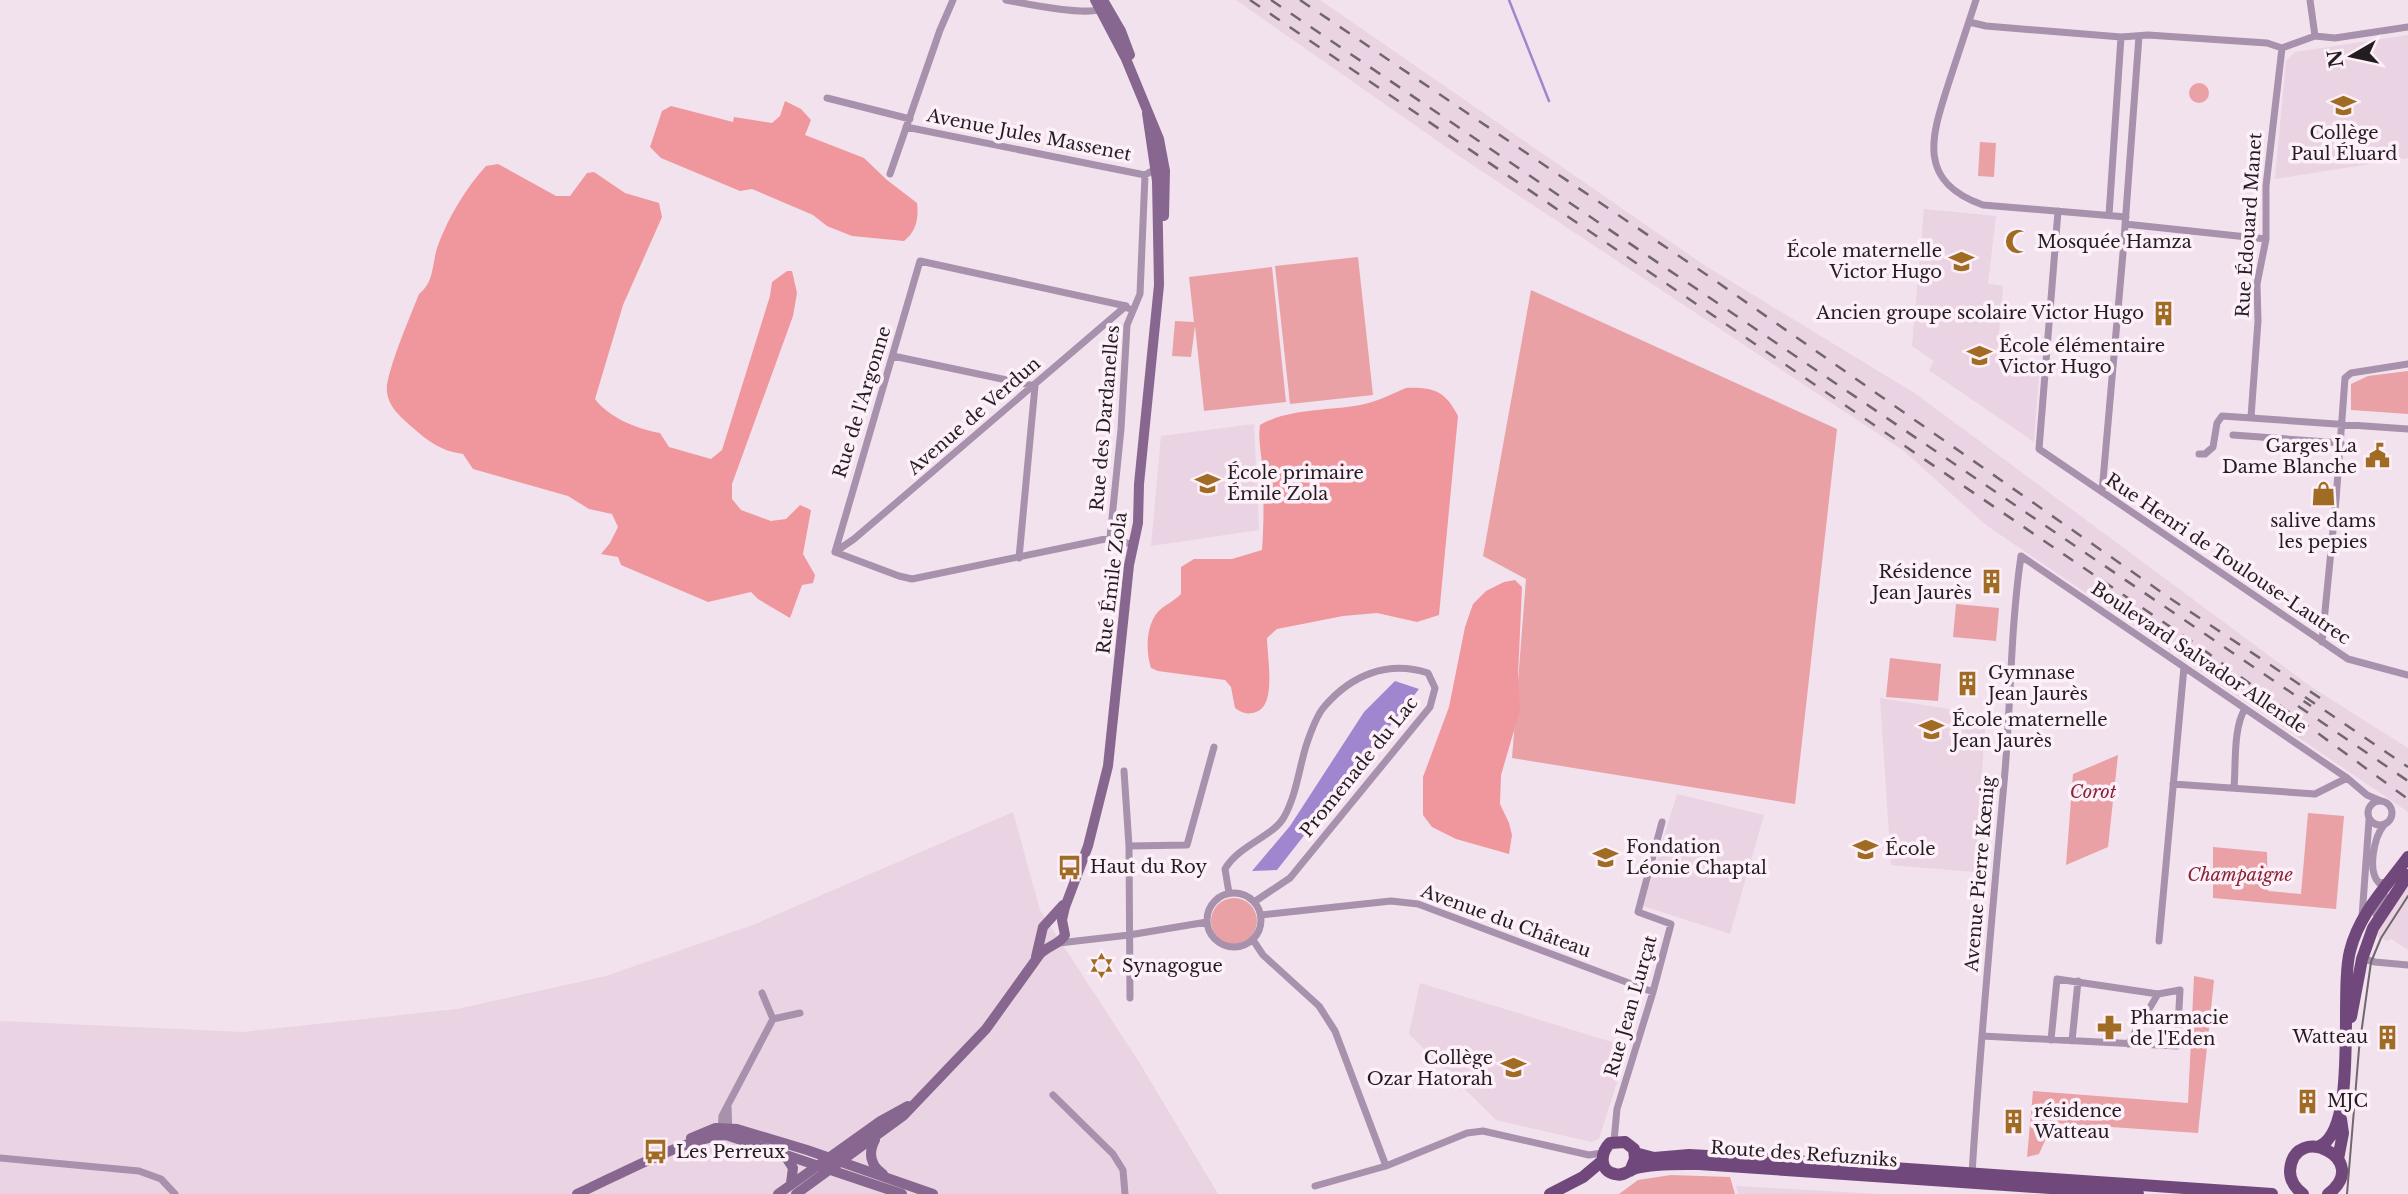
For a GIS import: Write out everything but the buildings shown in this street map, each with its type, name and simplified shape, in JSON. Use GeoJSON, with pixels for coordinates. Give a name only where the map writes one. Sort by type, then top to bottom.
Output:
{"type":"FeatureCollection","features":[{"type":"Feature","properties":{"kind":"main road","name":"Rue Émile Zola"},"geometry":{"type":"LineString","coordinates":[[1064,928],[1063,916],[1088,846],[1105,780],[1112,737],[1129,565],[1139,513],[1139,484],[1164,220],[1156,173],[1161,146],[1135,78],[1125,40],[1101,4]]}},
{"type":"Feature","properties":{"kind":"main road"},"geometry":{"type":"LineString","coordinates":[[2335,1191],[2341,1174],[2338,1159],[2343,1133],[2340,1115],[2349,956],[2362,920],[2408,857]]}},
{"type":"Feature","properties":{"kind":"main road"},"geometry":{"type":"LineString","coordinates":[[2346,1044],[2362,959],[2385,889],[2408,875]]}},
{"type":"Feature","properties":{"kind":"main road","name":"Rue Émile Zola"},"geometry":{"type":"LineString","coordinates":[[1049,921],[1068,897]]}},
{"type":"Feature","properties":{"kind":"main road"},"geometry":{"type":"LineString","coordinates":[[832,1162],[877,1137],[897,1122],[986,1029],[1035,960],[1063,937],[1064,928],[1056,921],[1049,921],[1043,927],[1035,960]]}},
{"type":"Feature","properties":{"kind":"main road"},"geometry":{"type":"LineString","coordinates":[[1042,934],[1045,941],[1055,944]]}},
{"type":"Feature","properties":{"kind":"main road"},"geometry":{"type":"LineString","coordinates":[[778,1194],[794,1189],[832,1162],[879,1122],[919,1098]]}},
{"type":"Feature","properties":{"kind":"main road"},"geometry":{"type":"LineString","coordinates":[[2320,1146],[2330,1139],[2340,1115]]}},
{"type":"Feature","properties":{"kind":"main road"},"geometry":{"type":"LineString","coordinates":[[725,1131],[784,1154],[832,1162],[902,1194]]}},
{"type":"Feature","properties":{"kind":"main road"},"geometry":{"type":"LineString","coordinates":[[578,1194],[671,1151],[725,1131],[933,1194]]}},
{"type":"Feature","properties":{"kind":"main road"},"geometry":{"type":"LineString","coordinates":[[877,1137],[871,1147],[871,1160],[876,1169],[890,1179]]}},
{"type":"Feature","properties":{"kind":"main road"},"geometry":{"type":"LineString","coordinates":[[1550,1194],[1583,1177],[1602,1157],[1606,1147],[1614,1141],[1625,1142],[1635,1153],[1630,1171],[1621,1175],[1611,1173],[1594,1178],[1563,1194]]}},
{"type":"Feature","properties":{"kind":"main road"},"geometry":{"type":"LineString","coordinates":[[2301,1194],[2292,1180],[2290,1167],[2298,1153],[2312,1146],[2320,1146],[2328,1149],[2338,1159]]}},
{"type":"Feature","properties":{"kind":"main road","name":"Route des Refuzniks"},"geometry":{"type":"LineString","coordinates":[[1635,1153],[1654,1158],[1673,1155],[1716,1156],[1974,1181]]}},
{"type":"Feature","properties":{"kind":"main road"},"geometry":{"type":"LineString","coordinates":[[784,1154],[793,1168],[794,1189]]}},
{"type":"Feature","properties":{"kind":"main road"},"geometry":{"type":"LineString","coordinates":[[1602,1157],[1611,1173]]}},
{"type":"Feature","properties":{"kind":"main road","name":"Route des Refuzniks"},"geometry":{"type":"LineString","coordinates":[[1630,1171],[1645,1167],[1699,1164],[1974,1181]]}},
{"type":"Feature","properties":{"kind":"main road"},"geometry":{"type":"LineString","coordinates":[[1974,1181],[2273,1194],[2282,1192],[2292,1180]]}},
{"type":"Feature","properties":{"kind":"main road"},"geometry":{"type":"LineString","coordinates":[[1974,1181],[2138,1194]]}},
{"type":"Feature","properties":{"kind":"street"},"geometry":{"type":"LineString","coordinates":[[890,174],[953,0]]}},
{"type":"Feature","properties":{"kind":"street"},"geometry":{"type":"LineString","coordinates":[[1006,0],[1079,11],[1101,4]]}},
{"type":"Feature","properties":{"kind":"street"},"geometry":{"type":"LineString","coordinates":[[1976,0],[1933,135],[1934,158],[1940,173],[1952,189],[1967,199],[1990,206],[2109,215],[2125,220],[2266,239]]}},
{"type":"Feature","properties":{"kind":"street"},"geometry":{"type":"LineString","coordinates":[[2310,0],[2315,36]]}},
{"type":"Feature","properties":{"kind":"street"},"geometry":{"type":"LineString","coordinates":[[1969,22],[1986,26],[2122,37],[2267,43],[2282,48],[2315,36],[2335,38],[2408,27]]}},
{"type":"Feature","properties":{"kind":"street"},"geometry":{"type":"LineString","coordinates":[[2102,492],[2138,36]]}},
{"type":"Feature","properties":{"kind":"street"},"geometry":{"type":"LineString","coordinates":[[2109,215],[2122,37]]}},
{"type":"Feature","properties":{"kind":"street","name":"Rue Édouard Manet"},"geometry":{"type":"LineString","coordinates":[[2251,417],[2258,321],[2257,284],[2266,239],[2266,186],[2282,48]]}},
{"type":"Feature","properties":{"kind":"street"},"geometry":{"type":"LineString","coordinates":[[827,98],[909,119]]}},
{"type":"Feature","properties":{"kind":"street","name":"Avenue Jules Massenet"},"geometry":{"type":"LineString","coordinates":[[906,127],[1156,173]]}},
{"type":"Feature","properties":{"kind":"street","name":"Rue des Dardanelles"},"geometry":{"type":"LineString","coordinates":[[1110,538],[1129,308],[1140,294],[1156,173]]}},
{"type":"Feature","properties":{"kind":"street","name":"Rue Henri de Toulouse-Lautrec"},"geometry":{"type":"LineString","coordinates":[[2058,211],[2039,449],[2348,659],[2408,675]]}},
{"type":"Feature","properties":{"kind":"street","name":"Rue de l'Argonne"},"geometry":{"type":"LineString","coordinates":[[835,552],[920,261],[1129,308]]}},
{"type":"Feature","properties":{"kind":"street","name":"Avenue de Verdun"},"geometry":{"type":"LineString","coordinates":[[835,552],[854,539],[1129,308]]}},
{"type":"Feature","properties":{"kind":"street"},"geometry":{"type":"LineString","coordinates":[[893,356],[1035,386],[1018,558]]}},
{"type":"Feature","properties":{"kind":"street"},"geometry":{"type":"LineString","coordinates":[[2322,642],[2345,378],[2351,373],[2408,364]]}},
{"type":"Feature","properties":{"kind":"street"},"geometry":{"type":"LineString","coordinates":[[2199,454],[2205,454],[2213,447],[2217,423],[2222,416],[2408,429]]}},
{"type":"Feature","properties":{"kind":"street"},"geometry":{"type":"LineString","coordinates":[[2233,435],[2341,443]]}},
{"type":"Feature","properties":{"kind":"street"},"geometry":{"type":"LineString","coordinates":[[835,552],[912,579],[1110,538],[1134,545]]}},
{"type":"Feature","properties":{"kind":"street","name":"Boulevard Salvador Allende"},"geometry":{"type":"LineString","coordinates":[[2021,556],[2381,801]]}},
{"type":"Feature","properties":{"kind":"street","name":"Avenue Pierre Kœnig"},"geometry":{"type":"LineString","coordinates":[[1974,1181],[1989,936],[2004,781],[2015,599],[2021,556]]}},
{"type":"Feature","properties":{"kind":"street"},"geometry":{"type":"LineString","coordinates":[[2159,941],[2184,667]]}},
{"type":"Feature","properties":{"kind":"street","name":"Promenade du Lac"},"geometry":{"type":"LineString","coordinates":[[1230,893],[1225,869],[1232,857],[1283,821],[1290,806],[1307,743],[1322,708],[1352,681],[1376,670],[1414,668],[1428,673],[1435,688],[1430,707],[1290,878],[1254,902]]}},
{"type":"Feature","properties":{"kind":"street"},"geometry":{"type":"LineString","coordinates":[[2234,787],[2240,715],[2245,709]]}},
{"type":"Feature","properties":{"kind":"street"},"geometry":{"type":"LineString","coordinates":[[1129,846],[1187,845],[1214,747]]}},
{"type":"Feature","properties":{"kind":"street"},"geometry":{"type":"LineString","coordinates":[[1124,771],[1129,846],[1130,998]]}},
{"type":"Feature","properties":{"kind":"street"},"geometry":{"type":"LineString","coordinates":[[2173,784],[2315,794],[2347,778]]}},
{"type":"Feature","properties":{"kind":"street"},"geometry":{"type":"LineString","coordinates":[[2359,787],[2365,797],[2370,832],[2362,920]]}},
{"type":"Feature","properties":{"kind":"street"},"geometry":{"type":"LineString","coordinates":[[2364,878],[2369,893],[2385,889],[2373,874],[2376,839],[2390,819],[2391,811],[2387,804],[2381,801],[2374,802],[2368,810]]}},
{"type":"Feature","properties":{"kind":"street"},"geometry":{"type":"LineString","coordinates":[[2369,820],[2375,825],[2384,825]]}},
{"type":"Feature","properties":{"kind":"street","name":"Rue Jean Lurçat"},"geometry":{"type":"LineString","coordinates":[[1614,1141],[1617,1109],[1671,924],[1638,912],[1662,822]]}},
{"type":"Feature","properties":{"kind":"street"},"geometry":{"type":"LineString","coordinates":[[1243,894],[1254,902],[1261,915],[1261,924],[1252,940],[1237,947],[1220,943],[1209,931],[1207,922],[1210,906],[1222,895],[1243,894]]}},
{"type":"Feature","properties":{"kind":"street","name":"Avenue du Château"},"geometry":{"type":"LineString","coordinates":[[1261,915],[1391,901],[1418,904],[1653,992]]}},
{"type":"Feature","properties":{"kind":"street"},"geometry":{"type":"LineString","coordinates":[[1055,944],[1129,936],[1207,922]]}},
{"type":"Feature","properties":{"kind":"street"},"geometry":{"type":"LineString","coordinates":[[1064,928],[1079,941]]}},
{"type":"Feature","properties":{"kind":"street"},"geometry":{"type":"LineString","coordinates":[[2355,934],[2362,959]]}},
{"type":"Feature","properties":{"kind":"street"},"geometry":{"type":"LineString","coordinates":[[1252,940],[1263,955],[1318,1006],[1335,1031],[1386,1166]]}},
{"type":"Feature","properties":{"kind":"street"},"geometry":{"type":"LineString","coordinates":[[2349,956],[2408,965]]}},
{"type":"Feature","properties":{"kind":"street"},"geometry":{"type":"LineString","coordinates":[[1982,1036],[2051,1040],[2128,1044],[2176,1046],[2180,990],[2158,994],[2057,979],[2051,1040]]}},
{"type":"Feature","properties":{"kind":"street"},"geometry":{"type":"LineString","coordinates":[[2072,1041],[2078,981]]}},
{"type":"Feature","properties":{"kind":"street"},"geometry":{"type":"LineString","coordinates":[[762,993],[773,1019]]}},
{"type":"Feature","properties":{"kind":"street"},"geometry":{"type":"LineString","coordinates":[[2128,1044],[2158,994]]}},
{"type":"Feature","properties":{"kind":"street"},"geometry":{"type":"LineString","coordinates":[[725,1131],[728,1106],[773,1019],[800,1013]]}},
{"type":"Feature","properties":{"kind":"street"},"geometry":{"type":"LineString","coordinates":[[1053,1095],[1113,1154],[1123,1170],[1125,1194]]}},
{"type":"Feature","properties":{"kind":"street"},"geometry":{"type":"LineString","coordinates":[[1315,1186],[1386,1166],[1467,1133],[1483,1131],[1602,1157]]}},
{"type":"Feature","properties":{"kind":"street"},"geometry":{"type":"LineString","coordinates":[[0,1158],[139,1171],[161,1179],[175,1194]]}},
{"type":"Feature","properties":{"kind":"shaded area"},"geometry":{"type":"Polygon","coordinates":[[[1236,0],[1320,0],[1701,263],[1916,394],[2310,686],[2408,748],[2408,812],[1986,525],[1904,451],[1459,156],[1236,0]]]}},
{"type":"Feature","properties":{"kind":"shaded area","name":"Collège Paul Éluard"},"geometry":{"type":"Polygon","coordinates":[[[2408,35],[2408,158],[2275,179],[2286,61],[2295,52],[2408,35]]]}},
{"type":"Feature","properties":{"kind":"shaded area"},"geometry":{"type":"Polygon","coordinates":[[[785,101],[801,109],[811,120],[805,135],[864,158],[917,203],[916,224],[904,241],[852,236],[827,226],[813,215],[752,189],[740,191],[661,158],[650,147],[662,111],[671,106],[733,122],[734,117],[772,123],[780,116],[785,101]]]}},
{"type":"Feature","properties":{"kind":"shaded area"},"geometry":{"type":"Polygon","coordinates":[[[498,164],[556,196],[570,196],[587,173],[594,172],[625,193],[659,203],[662,217],[623,305],[595,399],[608,412],[624,422],[660,433],[669,447],[711,459],[722,450],[772,282],[787,271],[792,271],[797,293],[793,316],[732,484],[732,499],[741,510],[771,521],[786,519],[800,505],[811,510],[803,554],[815,575],[813,583],[802,585],[790,618],[751,592],[708,602],[621,565],[618,557],[601,554],[618,527],[612,514],[589,509],[568,496],[473,469],[463,454],[448,451],[430,441],[404,420],[393,407],[387,392],[390,373],[419,294],[428,284],[442,234],[459,203],[486,166],[498,164]]]}},
{"type":"Feature","properties":{"kind":"shaded area"},"geometry":{"type":"Polygon","coordinates":[[[1924,209],[1996,216],[1988,284],[2003,286],[1997,356],[2040,361],[2034,442],[1929,370],[1934,361],[1912,346],[1924,209]]]}},
{"type":"Feature","properties":{"kind":"shaded area"},"geometry":{"type":"Polygon","coordinates":[[[1406,388],[1424,388],[1438,392],[1458,416],[1439,615],[1417,622],[1377,613],[1343,616],[1277,629],[1267,638],[1267,700],[1263,708],[1253,713],[1245,713],[1235,708],[1231,687],[1225,680],[1151,668],[1148,653],[1150,628],[1157,613],[1181,594],[1181,567],[1194,559],[1232,559],[1262,550],[1260,425],[1296,413],[1366,404],[1406,388]]]}},
{"type":"Feature","properties":{"kind":"shaded area","name":"École primaire Émile Zola"},"geometry":{"type":"Polygon","coordinates":[[[1254,424],[1259,530],[1151,546],[1161,436],[1254,424]]]}},
{"type":"Feature","properties":{"kind":"shaded area"},"geometry":{"type":"Polygon","coordinates":[[[1515,580],[1522,587],[1518,676],[1520,710],[1501,775],[1500,804],[1512,835],[1509,854],[1456,839],[1432,827],[1423,815],[1423,777],[1449,707],[1465,627],[1473,604],[1486,591],[1515,580]]]}},
{"type":"Feature","properties":{"kind":"shaded area"},"geometry":{"type":"Polygon","coordinates":[[[1395,681],[1419,689],[1277,870],[1252,871],[1290,826],[1364,712],[1395,681]]]}},
{"type":"Feature","properties":{"kind":"shaded area"},"geometry":{"type":"Polygon","coordinates":[[[1880,698],[1986,715],[1975,872],[1891,865],[1880,698]]]}},
{"type":"Feature","properties":{"kind":"shaded area"},"geometry":{"type":"Polygon","coordinates":[[[1677,794],[1764,815],[1730,934],[1643,906],[1677,794]]]}},
{"type":"Feature","properties":{"kind":"shaded area"},"geometry":{"type":"Polygon","coordinates":[[[1013,812],[1040,910],[1139,1062],[1218,1194],[0,1194],[0,1021],[243,1032],[457,1009],[606,976],[753,925],[1013,812]]]}},
{"type":"Feature","properties":{"kind":"shaded area"},"geometry":{"type":"Polygon","coordinates":[[[2408,881],[2408,950],[2391,939],[2387,941],[2378,937],[2376,932],[2408,881]]]}},
{"type":"Feature","properties":{"kind":"shaded area"},"geometry":{"type":"Polygon","coordinates":[[[1420,983],[1628,1047],[1599,1139],[1591,1142],[1496,1120],[1409,1034],[1420,983]]]}},
{"type":"Feature","properties":{"kind":"shaded area"},"geometry":{"type":"Polygon","coordinates":[[[1736,1186],[1881,1194],[1738,1194],[1736,1186]]]}},
{"type":"Feature","properties":{"kind":"green space"},"geometry":{"type":"Polygon","coordinates":[[[2199,83],[2206,86],[2209,93],[2206,100],[2199,103],[2192,100],[2189,93],[2192,86],[2199,83]]]}},
{"type":"Feature","properties":{"kind":"green space"},"geometry":{"type":"Polygon","coordinates":[[[1980,142],[1996,143],[1994,177],[1978,176],[1980,142]]]}},
{"type":"Feature","properties":{"kind":"green space"},"geometry":{"type":"Polygon","coordinates":[[[1358,257],[1373,395],[1290,404],[1275,266],[1358,257]]]}},
{"type":"Feature","properties":{"kind":"green space"},"geometry":{"type":"Polygon","coordinates":[[[1272,267],[1286,402],[1204,411],[1195,326],[1191,357],[1172,356],[1175,321],[1194,322],[1189,277],[1272,267]]]}},
{"type":"Feature","properties":{"kind":"green space"},"geometry":{"type":"Polygon","coordinates":[[[1531,290],[1837,429],[1795,804],[1512,758],[1526,579],[1483,556],[1531,290]]]}},
{"type":"Feature","properties":{"kind":"green space"},"geometry":{"type":"Polygon","coordinates":[[[2408,371],[2408,414],[2351,410],[2351,384],[2368,376],[2408,371]]]}},
{"type":"Feature","properties":{"kind":"green space"},"geometry":{"type":"Polygon","coordinates":[[[1956,604],[1999,608],[1996,641],[1953,637],[1956,604]]]}},
{"type":"Feature","properties":{"kind":"green space"},"geometry":{"type":"Polygon","coordinates":[[[1890,658],[1941,664],[1938,701],[1886,697],[1890,658]]]}},
{"type":"Feature","properties":{"kind":"green space","name":"Corot"},"geometry":{"type":"Polygon","coordinates":[[[2118,755],[2108,847],[2066,865],[2073,774],[2118,755]]]}},
{"type":"Feature","properties":{"kind":"green space","name":"Champaigne"},"geometry":{"type":"Polygon","coordinates":[[[2308,813],[2344,816],[2336,909],[2213,898],[2213,847],[2267,852],[2268,891],[2301,894],[2308,813]]]}},
{"type":"Feature","properties":{"kind":"green space"},"geometry":{"type":"Polygon","coordinates":[[[1234,898],[1250,905],[1257,921],[1250,937],[1234,944],[1218,937],[1211,921],[1218,905],[1234,898]]]}},
{"type":"Feature","properties":{"kind":"green space"},"geometry":{"type":"Polygon","coordinates":[[[2194,976],[2214,980],[2198,1133],[2053,1123],[2039,1154],[2027,1157],[2033,1091],[2188,1103],[2194,976]]]}},
{"type":"Feature","properties":{"kind":"green space"},"geometry":{"type":"Polygon","coordinates":[[[1671,1175],[1730,1177],[1735,1194],[1619,1194],[1638,1180],[1671,1175]]]}},
{"type":"Feature","properties":{"kind":"waterway"},"geometry":{"type":"LineString","coordinates":[[1509,0],[1549,101]]}},
{"type":"Feature","properties":{"kind":"tram line"},"geometry":{"type":"LineString","coordinates":[[2347,1194],[2359,1049],[2371,962],[2381,938],[2408,896]]}},
{"type":"Feature","properties":{"kind":"railway"},"geometry":{"type":"LineString","coordinates":[[1250,0],[2197,645],[2408,799]]}},
{"type":"Feature","properties":{"kind":"railway"},"geometry":{"type":"LineString","coordinates":[[1271,0],[2311,706]]}},
{"type":"Feature","properties":{"kind":"railway"},"geometry":{"type":"LineString","coordinates":[[1300,0],[1710,277],[2174,601],[2320,698]]}},
{"type":"Feature","properties":{"kind":"railway"},"geometry":{"type":"LineString","coordinates":[[2305,697],[2408,767]]}},
{"type":"Feature","properties":{"kind":"railway"},"geometry":{"type":"LineString","coordinates":[[2298,706],[2408,781]]}},
{"type":"Feature","properties":{"kind":"place","name":"Collège Paul Éluard"},"geometry":{"type":"Point","coordinates":[2344,106]}},
{"type":"Feature","properties":{"kind":"place","name":"Mosquée Hamza"},"geometry":{"type":"Point","coordinates":[2017,242]}},
{"type":"Feature","properties":{"kind":"place","name":"École maternelle Victor Hugo"},"geometry":{"type":"Point","coordinates":[1962,261]}},
{"type":"Feature","properties":{"kind":"place","name":"Ancien groupe scolaire Victor Hugo"},"geometry":{"type":"Point","coordinates":[2164,313]}},
{"type":"Feature","properties":{"kind":"place","name":"École élémentaire Victor Hugo"},"geometry":{"type":"Point","coordinates":[1979,356]}},
{"type":"Feature","properties":{"kind":"place","name":"Garges La Dame Blanche"},"geometry":{"type":"Point","coordinates":[2377,456]}},
{"type":"Feature","properties":{"kind":"place","name":"École primaire Émile Zola"},"geometry":{"type":"Point","coordinates":[1207,483]}},
{"type":"Feature","properties":{"kind":"place","name":"salive dams les pepies"},"geometry":{"type":"Point","coordinates":[2323,494]}},
{"type":"Feature","properties":{"kind":"place","name":"Résidence Jean Jaurès"},"geometry":{"type":"Point","coordinates":[1992,582]}},
{"type":"Feature","properties":{"kind":"place","name":"Gymnase Jean Jaurès"},"geometry":{"type":"Point","coordinates":[1968,683]}},
{"type":"Feature","properties":{"kind":"place","name":"École maternelle Jean Jaurès"},"geometry":{"type":"Point","coordinates":[1932,730]}},
{"type":"Feature","properties":{"kind":"place","name":"École"},"geometry":{"type":"Point","coordinates":[1865,849]}},
{"type":"Feature","properties":{"kind":"place","name":"Fondation Léonie Chaptal"},"geometry":{"type":"Point","coordinates":[1606,857]}},
{"type":"Feature","properties":{"kind":"place","name":"Haut du Roy"},"geometry":{"type":"Point","coordinates":[1070,867]}},
{"type":"Feature","properties":{"kind":"place","name":"Synagogue"},"geometry":{"type":"Point","coordinates":[1102,966]}},
{"type":"Feature","properties":{"kind":"place","name":"Pharmacie de l'Eden"},"geometry":{"type":"Point","coordinates":[2110,1028]}},
{"type":"Feature","properties":{"kind":"place","name":"Watteau"},"geometry":{"type":"Point","coordinates":[2388,1037]}},
{"type":"Feature","properties":{"kind":"place","name":"Collège Ozar Hatorah"},"geometry":{"type":"Point","coordinates":[1513,1068]}},
{"type":"Feature","properties":{"kind":"place","name":"MJC"},"geometry":{"type":"Point","coordinates":[2307,1101]}},
{"type":"Feature","properties":{"kind":"place","name":"résidence Watteau"},"geometry":{"type":"Point","coordinates":[2014,1121]}},
{"type":"Feature","properties":{"kind":"place","name":"Les Perreux"},"geometry":{"type":"Point","coordinates":[656,1152]}}]}
